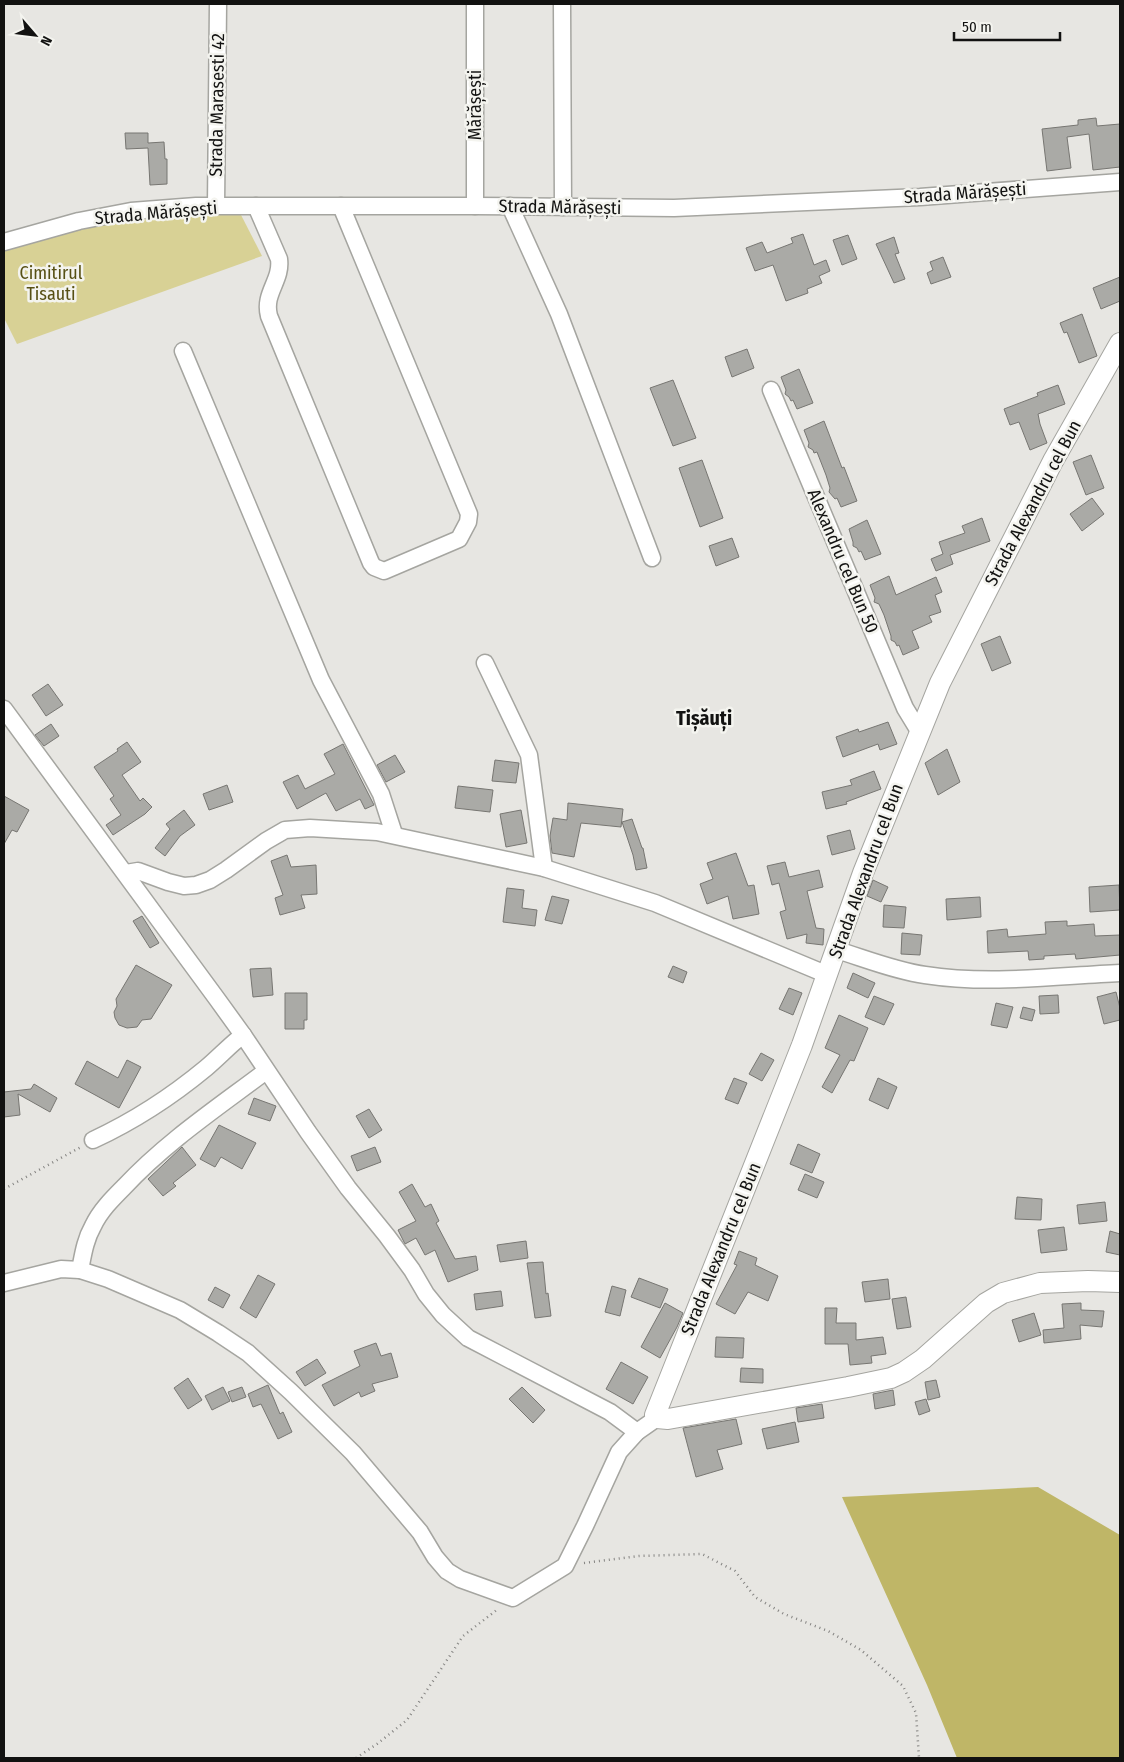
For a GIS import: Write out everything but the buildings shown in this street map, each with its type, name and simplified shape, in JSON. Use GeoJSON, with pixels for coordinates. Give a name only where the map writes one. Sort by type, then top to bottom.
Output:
{"type":"FeatureCollection","features":[{"type":"Feature","properties":{"kind":"street","name":"Strada Marasesti 42"},"geometry":{"type":"LineString","coordinates":[[216,206],[218,4]]}},
{"type":"Feature","properties":{"kind":"street","name":"Mărășești"},"geometry":{"type":"LineString","coordinates":[[475,4],[475,206]]}},
{"type":"Feature","properties":{"kind":"street"},"geometry":{"type":"LineString","coordinates":[[562,4],[562,207]]}},
{"type":"Feature","properties":{"kind":"street","name":"Strada Mărășești"},"geometry":{"type":"LineString","coordinates":[[4,242],[79,221],[132,212],[196,206],[674,208],[910,197],[1120,182]]}},
{"type":"Feature","properties":{"kind":"street"},"geometry":{"type":"LineString","coordinates":[[256,206],[279,259],[280,267],[268,298],[267,309],[269,316],[372,563],[374,567],[384,571],[459,539],[468,522],[469,514],[341,206]]}},
{"type":"Feature","properties":{"kind":"street"},"geometry":{"type":"LineString","coordinates":[[510,206],[559,314],[652,558]]}},
{"type":"Feature","properties":{"kind":"street","name":"Strada Alexandru cel Bun"},"geometry":{"type":"LineString","coordinates":[[657,1418],[655,1412],[701,1302],[828,975],[863,873],[919,731],[940,683],[1014,536],[1053,461],[1120,343]]}},
{"type":"Feature","properties":{"kind":"street"},"geometry":{"type":"LineString","coordinates":[[183,351],[321,680],[381,794],[394,834]]}},
{"type":"Feature","properties":{"kind":"street","name":"Alexandru cel Bun 50"},"geometry":{"type":"LineString","coordinates":[[771,390],[905,708],[919,731]]}},
{"type":"Feature","properties":{"kind":"street"},"geometry":{"type":"LineString","coordinates":[[485,663],[530,755],[544,868]]}},
{"type":"Feature","properties":{"kind":"street"},"geometry":{"type":"LineString","coordinates":[[4,709],[243,1035],[313,1140],[348,1188],[387,1236],[412,1270],[426,1294],[443,1315],[468,1338],[602,1408],[637,1432]]}},
{"type":"Feature","properties":{"kind":"street"},"geometry":{"type":"LineString","coordinates":[[126,873],[138,871],[184,886],[196,885],[210,880],[266,841],[286,830],[310,828],[394,834],[544,868],[655,903],[828,975]]}},
{"type":"Feature","properties":{"kind":"street"},"geometry":{"type":"LineString","coordinates":[[837,950],[924,975],[955,979],[1000,980],[1120,973]]}},
{"type":"Feature","properties":{"kind":"street"},"geometry":{"type":"LineString","coordinates":[[93,1140],[137,1118],[156,1105],[208,1067],[243,1035]]}},
{"type":"Feature","properties":{"kind":"street"},"geometry":{"type":"LineString","coordinates":[[80,1270],[88,1236],[93,1226],[101,1212],[133,1176],[192,1125],[266,1071]]}},
{"type":"Feature","properties":{"kind":"street"},"geometry":{"type":"LineString","coordinates":[[4,1284],[62,1269],[80,1270],[108,1279],[180,1310],[248,1353],[291,1392],[353,1453],[420,1532],[435,1557],[447,1571],[460,1579],[513,1598],[565,1566],[619,1452],[637,1432],[657,1418],[668,1419],[700,1414],[891,1378],[923,1359],[978,1309],[1003,1293],[1040,1283],[1120,1282]]}},
{"type":"Feature","properties":{"kind":"path"},"geometry":{"type":"LineString","coordinates":[[4,1189],[93,1140]]}},
{"type":"Feature","properties":{"kind":"path"},"geometry":{"type":"LineString","coordinates":[[565,1566],[639,1556],[702,1554],[735,1571],[755,1597],[784,1614],[828,1631],[861,1650],[903,1686],[916,1713],[919,1758]]}},
{"type":"Feature","properties":{"kind":"path"},"geometry":{"type":"LineString","coordinates":[[356,1758],[407,1720],[462,1636],[513,1598]]}},
{"type":"Feature","properties":{"kind":"green space","name":"Cimitirul Tisauti"},"geometry":{"type":"Polygon","coordinates":[[[239,211],[262,256],[17,344],[4,318],[4,248],[98,223],[151,213],[239,211]]]}},
{"type":"Feature","properties":{"kind":"shaded area"},"geometry":{"type":"Polygon","coordinates":[[[1038,1487],[1120,1535],[1120,1758],[957,1758],[927,1685],[842,1497],[1038,1487]]]}},
{"type":"Feature","properties":{"kind":"district","name":"Tișăuți"},"geometry":{"type":"Point","coordinates":[704,718]}}]}
